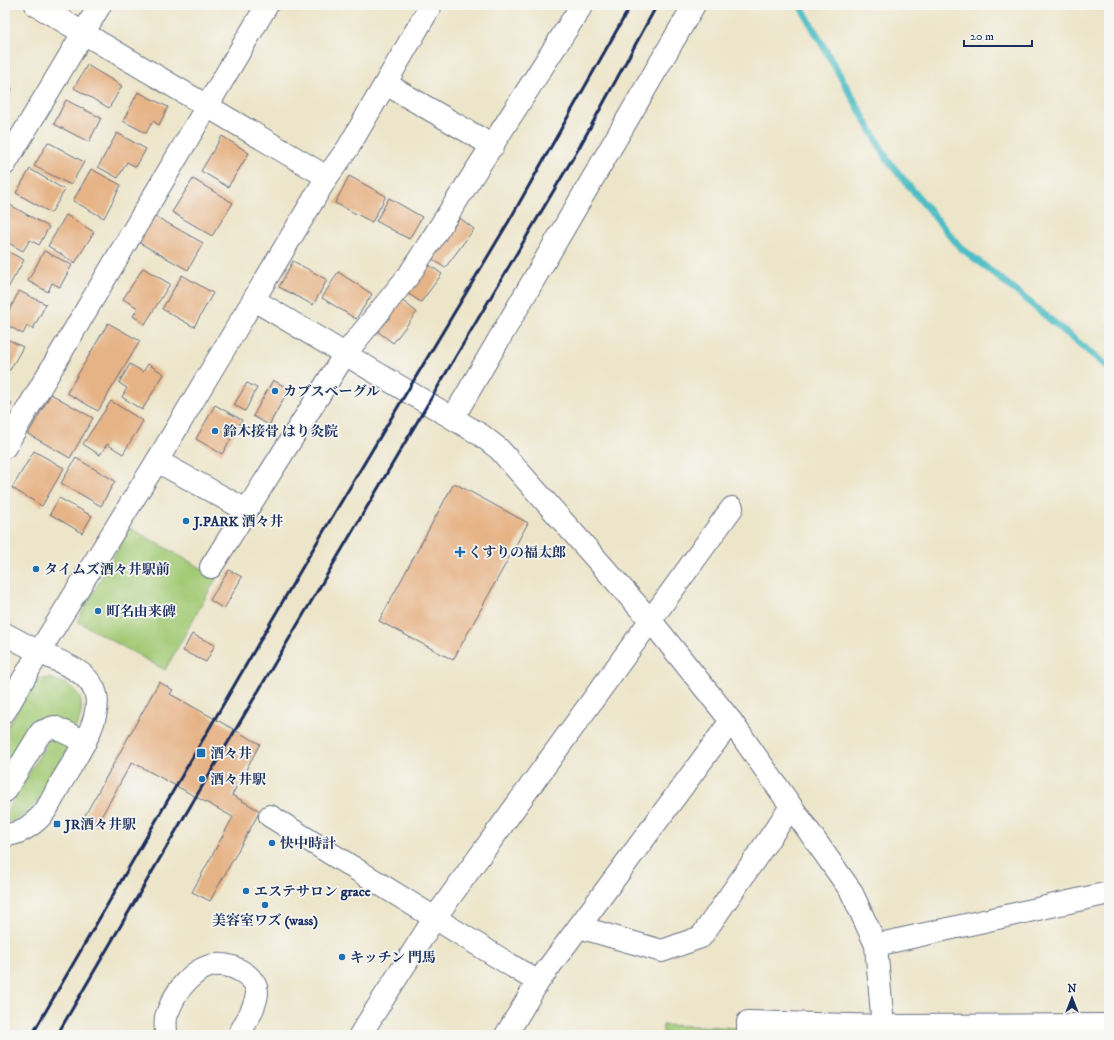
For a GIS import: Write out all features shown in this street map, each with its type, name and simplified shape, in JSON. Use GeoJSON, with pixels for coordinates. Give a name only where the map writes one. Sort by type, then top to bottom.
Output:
{"type":"FeatureCollection","features":[{"type":"Feature","properties":{"kind":"street"},"geometry":{"type":"LineString","coordinates":[[36,5],[326,177]]}},
{"type":"Feature","properties":{"kind":"street"},"geometry":{"type":"LineString","coordinates":[[5,164],[100,5]]}},
{"type":"Feature","properties":{"kind":"street"},"geometry":{"type":"LineString","coordinates":[[5,447],[267,5]]}},
{"type":"Feature","properties":{"kind":"street"},"geometry":{"type":"LineString","coordinates":[[5,711],[39,652],[254,300],[326,177],[348,148],[431,5]]}},
{"type":"Feature","properties":{"kind":"street"},"geometry":{"type":"LineString","coordinates":[[211,567],[345,354],[409,275],[582,5]]}},
{"type":"Feature","properties":{"kind":"street"},"geometry":{"type":"LineString","coordinates":[[453,418],[694,5]]}},
{"type":"Feature","properties":{"kind":"street"},"geometry":{"type":"LineString","coordinates":[[386,84],[493,146]]}},
{"type":"Feature","properties":{"kind":"street"},"geometry":{"type":"LineString","coordinates":[[254,300],[481,435],[499,450],[651,620],[730,721],[851,891],[876,945],[883,1026]]}},
{"type":"Feature","properties":{"kind":"street"},"geometry":{"type":"LineString","coordinates":[[157,461],[246,510]]}},
{"type":"Feature","properties":{"kind":"street"},"geometry":{"type":"LineString","coordinates":[[360,1035],[434,919],[732,508]]}},
{"type":"Feature","properties":{"kind":"street"},"geometry":{"type":"LineString","coordinates":[[5,634],[81,673],[94,688],[97,706],[85,742],[42,815],[30,826],[17,832],[5,835]]}},
{"type":"Feature","properties":{"kind":"street"},"geometry":{"type":"LineString","coordinates":[[506,1035],[538,982],[580,927],[730,721]]}},
{"type":"Feature","properties":{"kind":"street"},"geometry":{"type":"LineString","coordinates":[[5,791],[41,732],[54,727],[85,742]]}},
{"type":"Feature","properties":{"kind":"street"},"geometry":{"type":"LineString","coordinates":[[580,927],[662,951],[701,938],[791,807]]}},
{"type":"Feature","properties":{"kind":"street"},"geometry":{"type":"LineString","coordinates":[[270,816],[434,919],[538,982]]}},
{"type":"Feature","properties":{"kind":"street"},"geometry":{"type":"LineString","coordinates":[[876,945],[1109,892]]}},
{"type":"Feature","properties":{"kind":"street"},"geometry":{"type":"LineString","coordinates":[[166,1035],[166,1018],[177,992],[191,977],[205,966],[220,964],[237,967],[253,980],[257,992],[252,1010],[239,1035]]}},
{"type":"Feature","properties":{"kind":"street"},"geometry":{"type":"LineString","coordinates":[[748,1029],[883,1026],[1109,1025]]}},
{"type":"Feature","properties":{"kind":"green space"},"geometry":{"type":"Polygon","coordinates":[[[130,528],[217,577],[165,670],[77,621],[130,528]]]}},
{"type":"Feature","properties":{"kind":"green space"},"geometry":{"type":"Polygon","coordinates":[[[48,678],[68,685],[75,691],[81,704],[81,712],[78,722],[73,732],[50,720],[5,776],[5,732],[31,685],[38,680],[48,678]]]}},
{"type":"Feature","properties":{"kind":"green space"},"geometry":{"type":"Polygon","coordinates":[[[50,738],[72,740],[45,790],[36,802],[26,813],[16,820],[5,822],[5,814],[50,738]]]}},
{"type":"Feature","properties":{"kind":"green space"},"geometry":{"type":"Polygon","coordinates":[[[663,1025],[741,1028],[741,1035],[663,1035],[663,1025]]]}},
{"type":"Feature","properties":{"kind":"building"},"geometry":{"type":"Polygon","coordinates":[[[87,65],[122,86],[109,108],[74,88],[87,65]]]}},
{"type":"Feature","properties":{"kind":"building"},"geometry":{"type":"Polygon","coordinates":[[[5,85],[12,89],[5,103],[5,85]]]}},
{"type":"Feature","properties":{"kind":"building"},"geometry":{"type":"Polygon","coordinates":[[[138,92],[168,107],[159,125],[153,121],[146,133],[123,121],[138,92]]]}},
{"type":"Feature","properties":{"kind":"building"},"geometry":{"type":"Polygon","coordinates":[[[66,100],[101,118],[89,142],[54,124],[66,100]]]}},
{"type":"Feature","properties":{"kind":"building"},"geometry":{"type":"Polygon","coordinates":[[[117,133],[146,149],[136,167],[127,162],[118,178],[98,167],[117,133]]]}},
{"type":"Feature","properties":{"kind":"building"},"geometry":{"type":"Polygon","coordinates":[[[222,136],[249,153],[228,187],[201,171],[222,136]]]}},
{"type":"Feature","properties":{"kind":"building"},"geometry":{"type":"Polygon","coordinates":[[[48,142],[84,162],[71,185],[34,166],[48,142]]]}},
{"type":"Feature","properties":{"kind":"building"},"geometry":{"type":"Polygon","coordinates":[[[30,169],[65,190],[51,213],[16,193],[30,169]]]}},
{"type":"Feature","properties":{"kind":"building"},"geometry":{"type":"Polygon","coordinates":[[[91,169],[121,185],[104,218],[73,201],[91,169]]]}},
{"type":"Feature","properties":{"kind":"building"},"geometry":{"type":"Polygon","coordinates":[[[349,176],[386,196],[372,222],[335,203],[349,176]]]}},
{"type":"Feature","properties":{"kind":"building"},"geometry":{"type":"Polygon","coordinates":[[[193,179],[233,203],[212,236],[172,212],[193,179]]]}},
{"type":"Feature","properties":{"kind":"building"},"geometry":{"type":"Polygon","coordinates":[[[389,198],[422,217],[409,239],[376,221],[389,198]]]}},
{"type":"Feature","properties":{"kind":"building"},"geometry":{"type":"Polygon","coordinates":[[[10,205],[49,227],[39,245],[30,240],[23,251],[5,241],[5,214],[10,205]]]}},
{"type":"Feature","properties":{"kind":"building"},"geometry":{"type":"Polygon","coordinates":[[[66,215],[94,232],[75,263],[48,246],[66,215]]]}},
{"type":"Feature","properties":{"kind":"building"},"geometry":{"type":"Polygon","coordinates":[[[153,215],[203,243],[188,270],[138,242],[153,215]]]}},
{"type":"Feature","properties":{"kind":"building"},"geometry":{"type":"Polygon","coordinates":[[[460,218],[474,229],[445,268],[431,258],[460,218]]]}},
{"type":"Feature","properties":{"kind":"building"},"geometry":{"type":"Polygon","coordinates":[[[5,250],[24,260],[8,288],[5,287],[5,250]]]}},
{"type":"Feature","properties":{"kind":"building"},"geometry":{"type":"Polygon","coordinates":[[[44,251],[72,265],[60,287],[52,283],[48,292],[28,281],[44,251]]]}},
{"type":"Feature","properties":{"kind":"building"},"geometry":{"type":"Polygon","coordinates":[[[293,261],[327,280],[313,305],[279,287],[293,261]]]}},
{"type":"Feature","properties":{"kind":"building"},"geometry":{"type":"Polygon","coordinates":[[[425,262],[442,274],[421,302],[404,291],[425,262]]]}},
{"type":"Feature","properties":{"kind":"building"},"geometry":{"type":"Polygon","coordinates":[[[143,268],[170,284],[145,324],[133,316],[138,308],[123,299],[143,268]]]}},
{"type":"Feature","properties":{"kind":"building"},"geometry":{"type":"Polygon","coordinates":[[[338,272],[372,294],[356,319],[322,298],[338,272]]]}},
{"type":"Feature","properties":{"kind":"building"},"geometry":{"type":"Polygon","coordinates":[[[182,275],[213,293],[194,327],[162,309],[182,275]]]}},
{"type":"Feature","properties":{"kind":"building"},"geometry":{"type":"Polygon","coordinates":[[[19,291],[46,304],[33,329],[27,326],[23,334],[5,324],[5,319],[19,291]]]}},
{"type":"Feature","properties":{"kind":"building"},"geometry":{"type":"Polygon","coordinates":[[[401,300],[417,312],[393,343],[377,331],[401,300]]]}},
{"type":"Feature","properties":{"kind":"building"},"geometry":{"type":"Polygon","coordinates":[[[108,323],[140,341],[98,411],[67,393],[108,323]]]}},
{"type":"Feature","properties":{"kind":"building"},"geometry":{"type":"Polygon","coordinates":[[[5,338],[23,347],[10,370],[5,368],[5,338]]]}},
{"type":"Feature","properties":{"kind":"building"},"geometry":{"type":"Polygon","coordinates":[[[130,364],[143,372],[148,364],[164,374],[142,410],[122,397],[127,388],[119,383],[130,364]]]}},
{"type":"Feature","properties":{"kind":"building"},"geometry":{"type":"Polygon","coordinates":[[[273,380],[289,389],[269,425],[253,416],[273,380]]]}},
{"type":"Feature","properties":{"kind":"building"},"geometry":{"type":"Polygon","coordinates":[[[247,383],[257,388],[245,411],[234,405],[247,383]]]}},
{"type":"Feature","properties":{"kind":"building"},"geometry":{"type":"Polygon","coordinates":[[[51,394],[93,418],[70,458],[28,434],[51,394]]]}},
{"type":"Feature","properties":{"kind":"building"},"geometry":{"type":"Polygon","coordinates":[[[5,400],[12,404],[5,414],[5,400]]]}},
{"type":"Feature","properties":{"kind":"building"},"geometry":{"type":"Polygon","coordinates":[[[111,401],[143,421],[123,454],[107,444],[100,455],[83,444],[111,401]]]}},
{"type":"Feature","properties":{"kind":"building"},"geometry":{"type":"Polygon","coordinates":[[[215,405],[242,420],[222,454],[196,439],[215,405]]]}},
{"type":"Feature","properties":{"kind":"building"},"geometry":{"type":"Polygon","coordinates":[[[34,451],[64,468],[42,506],[12,488],[34,451]]]}},
{"type":"Feature","properties":{"kind":"building"},"geometry":{"type":"Polygon","coordinates":[[[76,458],[115,481],[101,506],[61,483],[76,458]]]}},
{"type":"Feature","properties":{"kind":"building"},"geometry":{"type":"Polygon","coordinates":[[[454,483],[528,523],[453,660],[379,621],[454,483]]]}},
{"type":"Feature","properties":{"kind":"building"},"geometry":{"type":"Polygon","coordinates":[[[59,498],[92,516],[82,533],[50,514],[59,498]]]}},
{"type":"Feature","properties":{"kind":"building"},"geometry":{"type":"Polygon","coordinates":[[[229,570],[242,577],[224,609],[210,600],[229,570]]]}},
{"type":"Feature","properties":{"kind":"building"},"geometry":{"type":"Polygon","coordinates":[[[192,634],[215,645],[206,662],[183,651],[192,634]]]}},
{"type":"Feature","properties":{"kind":"building","name":"酒々井駅"},"geometry":{"type":"Polygon","coordinates":[[[159,682],[173,690],[170,694],[260,744],[232,795],[260,811],[210,901],[192,892],[233,817],[132,762],[96,826],[83,819],[159,682]]]}},
{"type":"Feature","properties":{"kind":"waterway"},"geometry":{"type":"LineString","coordinates":[[800,5],[889,162],[960,247],[1109,368]]}},
{"type":"Feature","properties":{"kind":"railway"},"geometry":{"type":"LineString","coordinates":[[32,1035],[313,549],[509,221],[631,5]]}},
{"type":"Feature","properties":{"kind":"railway"},"geometry":{"type":"LineString","coordinates":[[57,1035],[580,146],[657,5]]}},
{"type":"Feature","properties":{"kind":"place","name":"カブスベーグル"},"geometry":{"type":"Point","coordinates":[275,391]}},
{"type":"Feature","properties":{"kind":"place","name":"鈴木接骨 はり灸院"},"geometry":{"type":"Point","coordinates":[215,431]}},
{"type":"Feature","properties":{"kind":"place","name":"J.PARK 酒々井"},"geometry":{"type":"Point","coordinates":[186,521]}},
{"type":"Feature","properties":{"kind":"place","name":"くすりの福太郎"},"geometry":{"type":"Point","coordinates":[460,552]}},
{"type":"Feature","properties":{"kind":"place","name":"タイムズ酒々井駅前"},"geometry":{"type":"Point","coordinates":[36,569]}},
{"type":"Feature","properties":{"kind":"place","name":"町名由来碑"},"geometry":{"type":"Point","coordinates":[98,611]}},
{"type":"Feature","properties":{"kind":"place","name":"酒々井"},"geometry":{"type":"Point","coordinates":[201,753]}},
{"type":"Feature","properties":{"kind":"place","name":"酒々井駅"},"geometry":{"type":"Point","coordinates":[202,779]}},
{"type":"Feature","properties":{"kind":"place","name":"JR酒々井駅"},"geometry":{"type":"Point","coordinates":[57,824]}},
{"type":"Feature","properties":{"kind":"place","name":"快中時計"},"geometry":{"type":"Point","coordinates":[272,843]}},
{"type":"Feature","properties":{"kind":"place","name":"エステサロン grace"},"geometry":{"type":"Point","coordinates":[246,891]}},
{"type":"Feature","properties":{"kind":"place","name":"美容室ワズ (wass)"},"geometry":{"type":"Point","coordinates":[265,905]}},
{"type":"Feature","properties":{"kind":"place","name":"キッチン 門馬"},"geometry":{"type":"Point","coordinates":[342,957]}}]}
